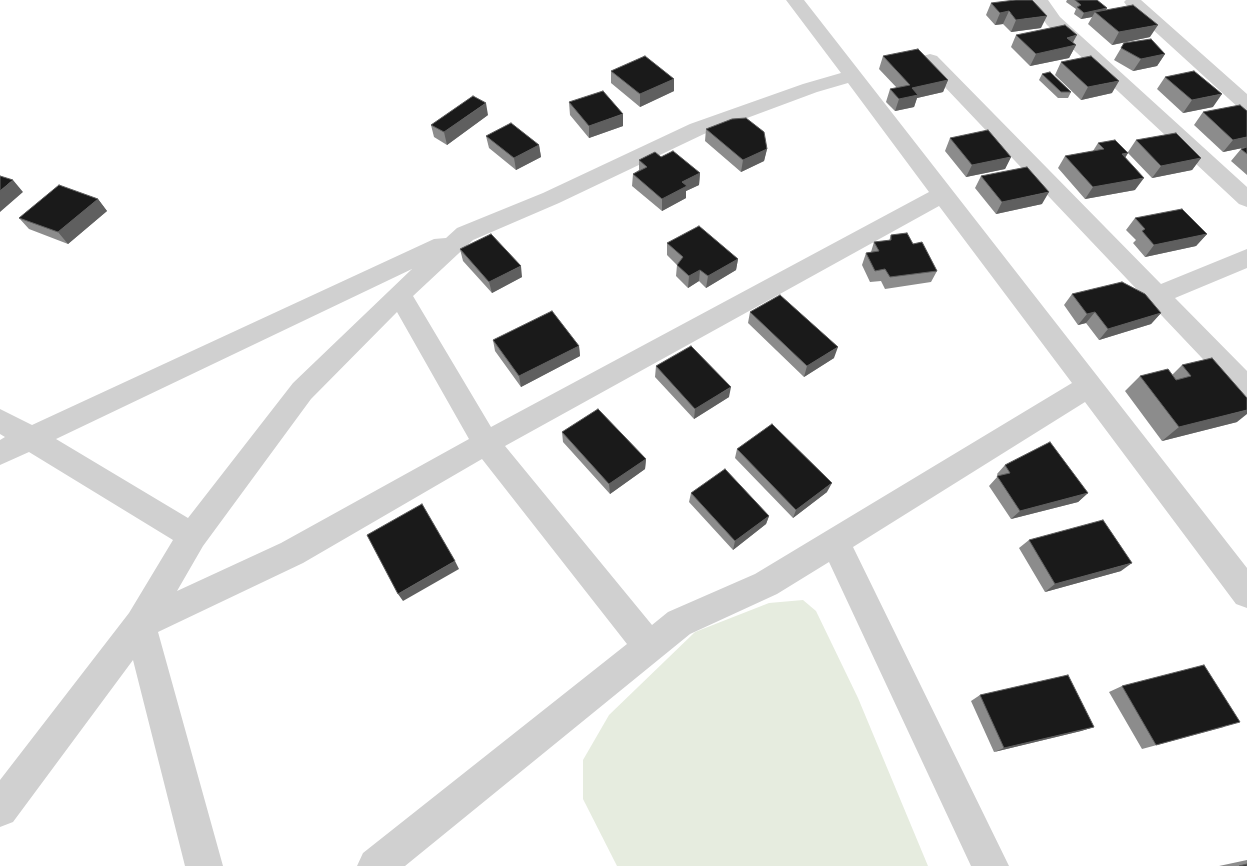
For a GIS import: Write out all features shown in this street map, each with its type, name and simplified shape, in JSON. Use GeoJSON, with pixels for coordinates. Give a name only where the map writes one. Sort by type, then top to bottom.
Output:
{"type":"FeatureCollection","features":[{"type":"Feature","properties":{"kind":"street"},"geometry":{"type":"LineString","coordinates":[[795,0],[1247,593]]}},
{"type":"Feature","properties":{"kind":"street"},"geometry":{"type":"LineString","coordinates":[[1039,0],[1053,21],[1247,199]]}},
{"type":"Feature","properties":{"kind":"street"},"geometry":{"type":"LineString","coordinates":[[1135,1],[1243,97]]}},
{"type":"Feature","properties":{"kind":"street"},"geometry":{"type":"LineString","coordinates":[[930,60],[1247,388]]}},
{"type":"Feature","properties":{"kind":"street"},"geometry":{"type":"LineString","coordinates":[[0,453],[464,234],[551,198],[697,129],[810,88],[853,76]]}},
{"type":"Feature","properties":{"kind":"street"},"geometry":{"type":"LineString","coordinates":[[140,624],[292,553],[486,443],[943,194]]}},
{"type":"Feature","properties":{"kind":"street"},"geometry":{"type":"LineString","coordinates":[[0,809],[140,624],[192,536],[302,391],[464,234]]}},
{"type":"Feature","properties":{"kind":"street"},"geometry":{"type":"LineString","coordinates":[[1159,295],[1247,258]]}},
{"type":"Feature","properties":{"kind":"street"},"geometry":{"type":"LineString","coordinates":[[400,295],[486,443],[649,647]]}},
{"type":"Feature","properties":{"kind":"street"},"geometry":{"type":"LineString","coordinates":[[376,866],[679,623],[766,584],[1089,386]]}},
{"type":"Feature","properties":{"kind":"street"},"geometry":{"type":"LineString","coordinates":[[0,420],[192,536]]}},
{"type":"Feature","properties":{"kind":"street"},"geometry":{"type":"LineString","coordinates":[[834,542],[990,866]]}},
{"type":"Feature","properties":{"kind":"street"},"geometry":{"type":"LineString","coordinates":[[140,624],[204,866]]}},
{"type":"Feature","properties":{"kind":"shaded area"},"geometry":{"type":"Polygon","coordinates":[[[803,600],[816,611],[858,698],[928,866],[617,866],[583,799],[583,760],[609,715],[695,632],[769,603],[803,600]]]}},
{"type":"Feature","properties":{"kind":"building"},"geometry":{"type":"Polygon","coordinates":[[[1032,0],[1047,16],[1016,20],[1009,11],[1000,13],[991,3],[1032,0]]]}},
{"type":"Feature","properties":{"kind":"building"},"geometry":{"type":"Polygon","coordinates":[[[1075,0],[1097,0],[1107,8],[1084,13],[1077,7],[1081,5],[1075,0]]]}},
{"type":"Feature","properties":{"kind":"building"},"geometry":{"type":"Polygon","coordinates":[[[1133,5],[1158,25],[1119,32],[1095,12],[1133,5]]]}},
{"type":"Feature","properties":{"kind":"building"},"geometry":{"type":"Polygon","coordinates":[[[1065,25],[1077,35],[1067,38],[1076,45],[1036,54],[1016,35],[1065,25]]]}},
{"type":"Feature","properties":{"kind":"building"},"geometry":{"type":"Polygon","coordinates":[[[1151,39],[1165,54],[1141,59],[1121,48],[1124,43],[1151,39]]]}},
{"type":"Feature","properties":{"kind":"building"},"geometry":{"type":"Polygon","coordinates":[[[918,49],[948,80],[912,88],[918,95],[899,99],[890,89],[910,85],[883,56],[918,49]]]}},
{"type":"Feature","properties":{"kind":"building"},"geometry":{"type":"Polygon","coordinates":[[[645,56],[674,79],[640,94],[611,71],[645,56]]]}},
{"type":"Feature","properties":{"kind":"building"},"geometry":{"type":"Polygon","coordinates":[[[1091,56],[1119,81],[1088,87],[1061,62],[1091,56]]]}},
{"type":"Feature","properties":{"kind":"building"},"geometry":{"type":"Polygon","coordinates":[[[1194,71],[1222,94],[1192,100],[1165,77],[1194,71]]]}},
{"type":"Feature","properties":{"kind":"building"},"geometry":{"type":"Polygon","coordinates":[[[1050,72],[1071,92],[1061,92],[1042,74],[1050,72]]]}},
{"type":"Feature","properties":{"kind":"building"},"geometry":{"type":"Polygon","coordinates":[[[603,91],[623,114],[589,126],[569,102],[603,91]]]}},
{"type":"Feature","properties":{"kind":"building"},"geometry":{"type":"Polygon","coordinates":[[[473,96],[486,103],[444,132],[431,125],[473,96]]]}},
{"type":"Feature","properties":{"kind":"building"},"geometry":{"type":"Polygon","coordinates":[[[1240,105],[1247,111],[1247,137],[1233,140],[1203,112],[1240,105]]]}},
{"type":"Feature","properties":{"kind":"building"},"geometry":{"type":"Polygon","coordinates":[[[746,118],[764,132],[767,149],[743,160],[706,129],[732,119],[746,118]]]}},
{"type":"Feature","properties":{"kind":"building"},"geometry":{"type":"Polygon","coordinates":[[[511,123],[539,145],[514,158],[486,136],[511,123]]]}},
{"type":"Feature","properties":{"kind":"building"},"geometry":{"type":"Polygon","coordinates":[[[988,130],[1011,157],[972,165],[950,138],[988,130]]]}},
{"type":"Feature","properties":{"kind":"building"},"geometry":{"type":"Polygon","coordinates":[[[1176,133],[1201,158],[1161,166],[1136,140],[1176,133]]]}},
{"type":"Feature","properties":{"kind":"building"},"geometry":{"type":"Polygon","coordinates":[[[1115,140],[1128,153],[1122,154],[1144,178],[1093,187],[1065,156],[1104,149],[1098,143],[1115,140]]]}},
{"type":"Feature","properties":{"kind":"building"},"geometry":{"type":"Polygon","coordinates":[[[1247,147],[1247,154],[1241,149],[1247,147]]]}},
{"type":"Feature","properties":{"kind":"building"},"geometry":{"type":"Polygon","coordinates":[[[673,151],[700,173],[682,182],[687,186],[662,199],[633,174],[647,167],[639,160],[655,152],[661,157],[673,151]]]}},
{"type":"Feature","properties":{"kind":"building"},"geometry":{"type":"Polygon","coordinates":[[[1027,167],[1049,192],[1002,202],[981,176],[1027,167]]]}},
{"type":"Feature","properties":{"kind":"building"},"geometry":{"type":"Polygon","coordinates":[[[0,176],[13,180],[0,191],[0,176]]]}},
{"type":"Feature","properties":{"kind":"building"},"geometry":{"type":"Polygon","coordinates":[[[59,185],[98,199],[58,232],[19,218],[59,185]]]}},
{"type":"Feature","properties":{"kind":"building"},"geometry":{"type":"Polygon","coordinates":[[[1182,209],[1207,234],[1154,245],[1142,231],[1145,229],[1135,218],[1182,209]]]}},
{"type":"Feature","properties":{"kind":"building"},"geometry":{"type":"Polygon","coordinates":[[[699,226],[738,259],[708,276],[700,270],[689,276],[677,265],[683,257],[667,243],[699,226]]]}},
{"type":"Feature","properties":{"kind":"building"},"geometry":{"type":"Polygon","coordinates":[[[907,233],[913,244],[922,242],[937,271],[890,277],[885,269],[875,271],[866,253],[879,251],[874,242],[891,240],[891,235],[907,233]]]}},
{"type":"Feature","properties":{"kind":"building"},"geometry":{"type":"Polygon","coordinates":[[[491,234],[521,266],[489,282],[460,249],[491,234]]]}},
{"type":"Feature","properties":{"kind":"building"},"geometry":{"type":"Polygon","coordinates":[[[1122,282],[1145,294],[1161,313],[1108,329],[1095,312],[1087,314],[1072,294],[1122,282]]]}},
{"type":"Feature","properties":{"kind":"building"},"geometry":{"type":"Polygon","coordinates":[[[780,295],[838,347],[807,366],[750,312],[780,295]]]}},
{"type":"Feature","properties":{"kind":"building"},"geometry":{"type":"Polygon","coordinates":[[[552,311],[579,346],[519,376],[493,340],[552,311]]]}},
{"type":"Feature","properties":{"kind":"building"},"geometry":{"type":"Polygon","coordinates":[[[691,346],[731,387],[695,409],[656,366],[691,346]]]}},
{"type":"Feature","properties":{"kind":"building"},"geometry":{"type":"Polygon","coordinates":[[[1212,358],[1247,398],[1247,410],[1179,427],[1140,376],[1168,369],[1176,380],[1191,376],[1182,365],[1212,358]]]}},
{"type":"Feature","properties":{"kind":"building"},"geometry":{"type":"Polygon","coordinates":[[[598,409],[646,459],[609,484],[562,432],[598,409]]]}},
{"type":"Feature","properties":{"kind":"building"},"geometry":{"type":"Polygon","coordinates":[[[772,424],[832,483],[796,510],[737,449],[772,424]]]}},
{"type":"Feature","properties":{"kind":"building"},"geometry":{"type":"Polygon","coordinates":[[[1050,442],[1088,493],[1020,511],[997,476],[1010,473],[1005,465],[1050,442]]]}},
{"type":"Feature","properties":{"kind":"building"},"geometry":{"type":"Polygon","coordinates":[[[725,469],[769,516],[735,541],[691,493],[725,469]]]}},
{"type":"Feature","properties":{"kind":"building"},"geometry":{"type":"Polygon","coordinates":[[[422,504],[455,561],[398,594],[367,535],[422,504]]]}},
{"type":"Feature","properties":{"kind":"building"},"geometry":{"type":"Polygon","coordinates":[[[1103,520],[1132,563],[1055,584],[1029,540],[1103,520]]]}},
{"type":"Feature","properties":{"kind":"building"},"geometry":{"type":"Polygon","coordinates":[[[1204,665],[1240,722],[1156,745],[1122,686],[1204,665]]]}},
{"type":"Feature","properties":{"kind":"building"},"geometry":{"type":"Polygon","coordinates":[[[1068,675],[1094,727],[1004,748],[980,695],[1068,675]]]}}]}
